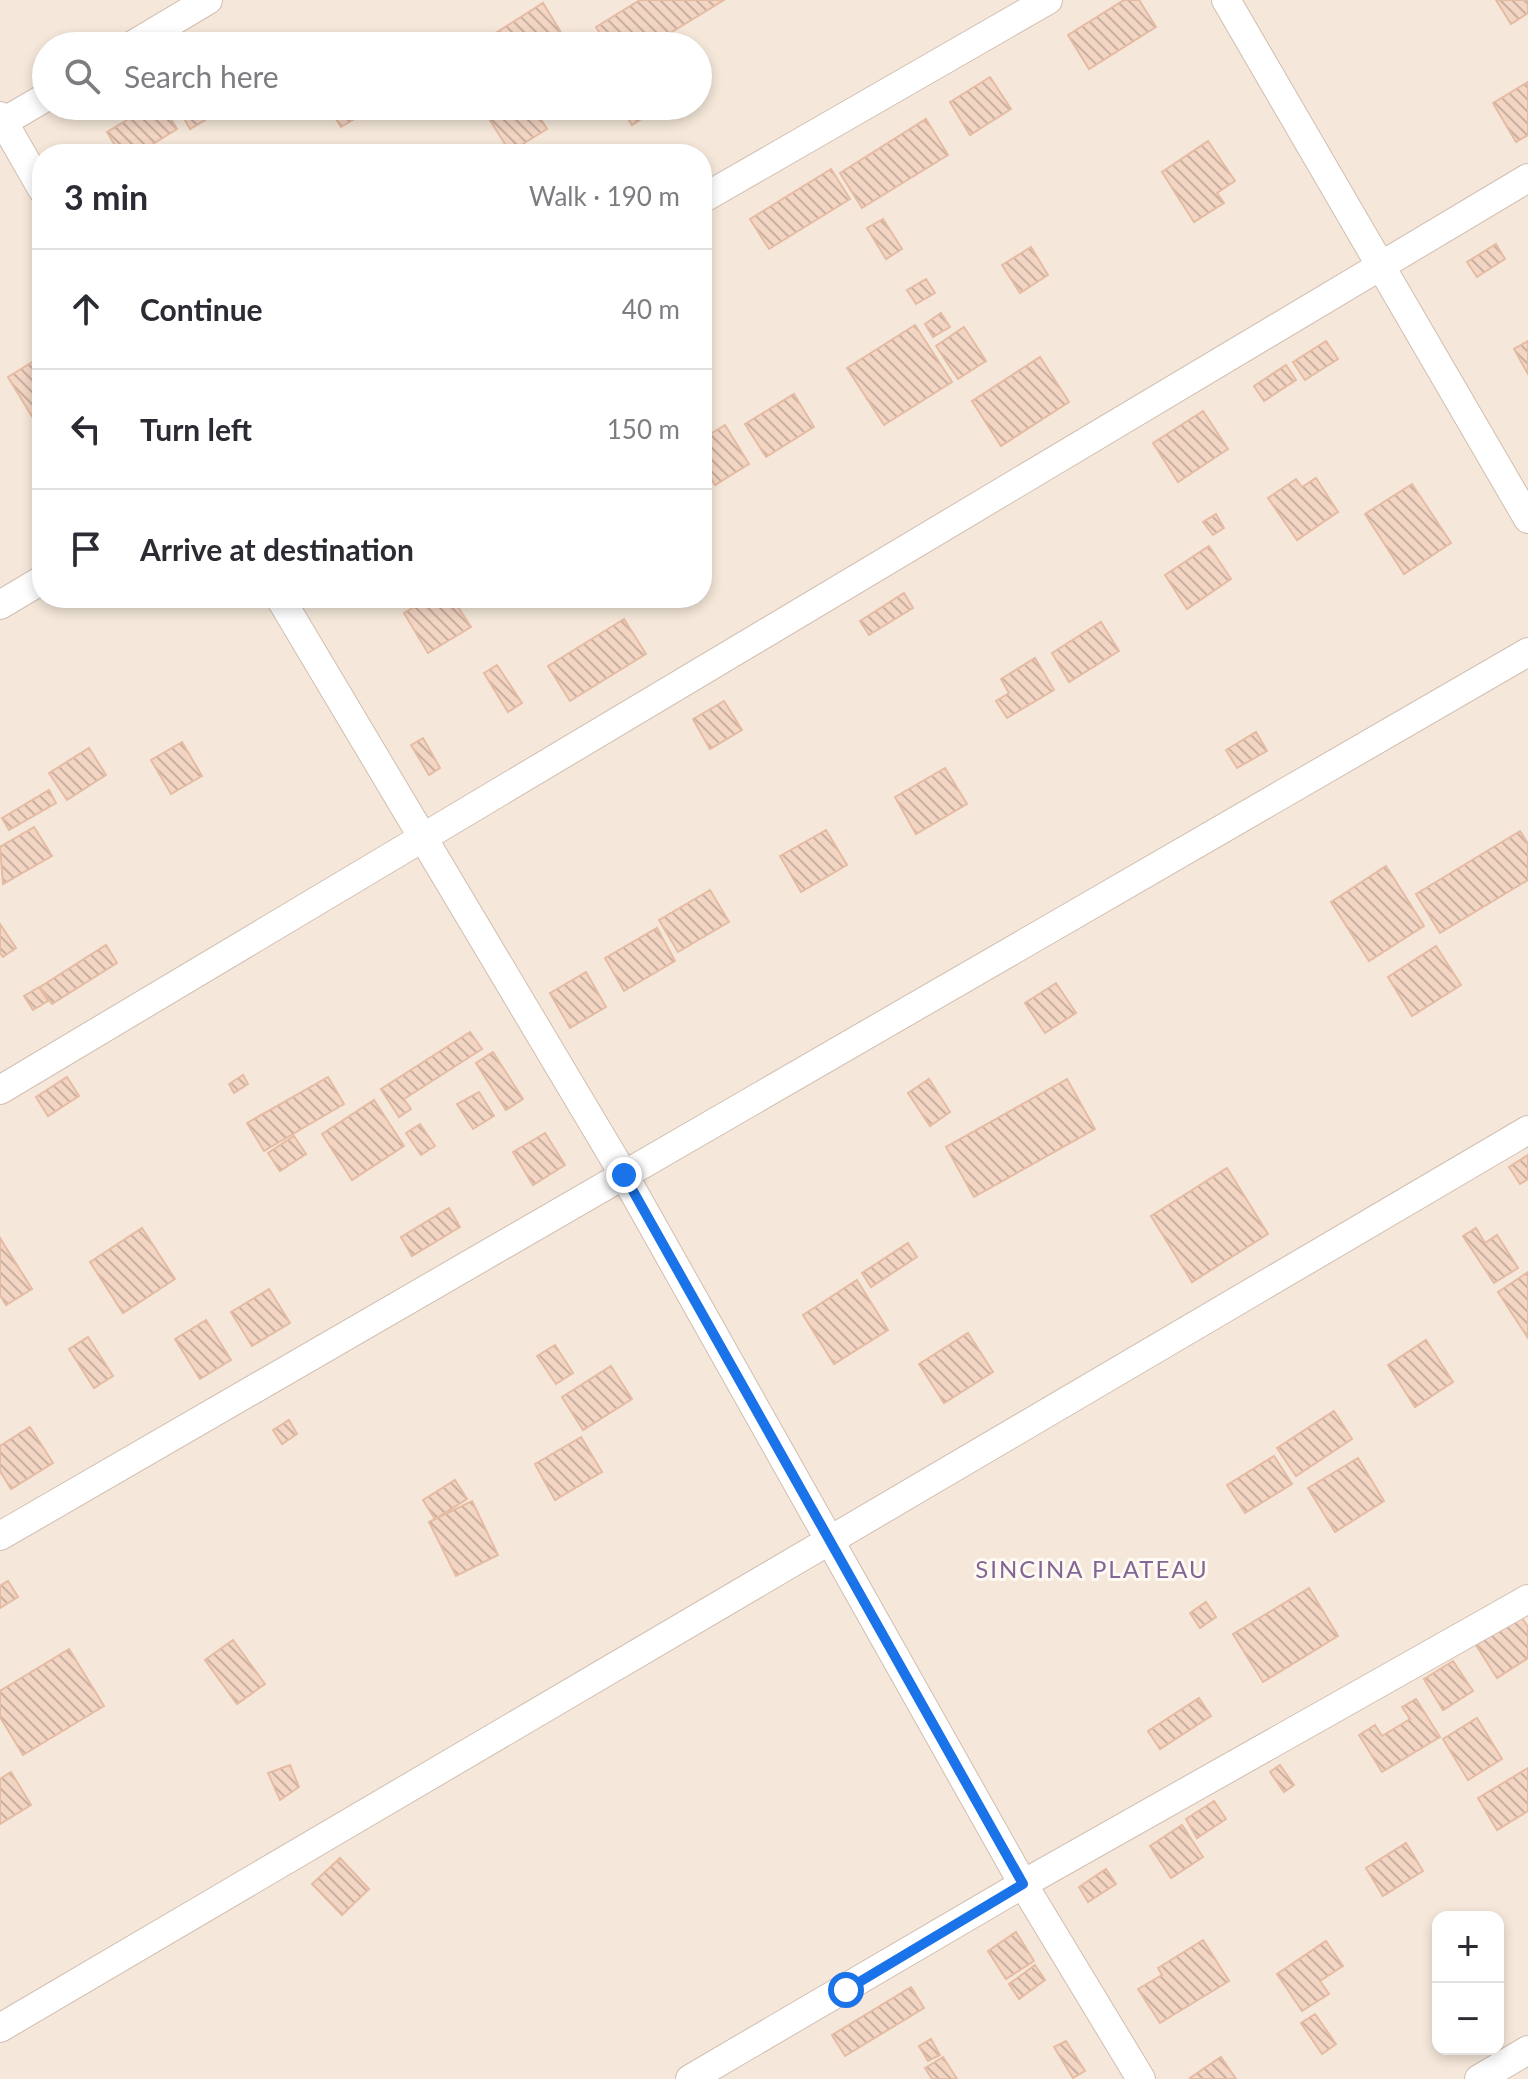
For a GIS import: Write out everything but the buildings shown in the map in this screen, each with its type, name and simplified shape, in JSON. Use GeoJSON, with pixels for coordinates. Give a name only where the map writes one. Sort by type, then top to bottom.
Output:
{"type":"FeatureCollection","features":[{"type":"Feature","properties":{"kind":"street"},"geometry":{"type":"LineString","coordinates":[[154,32],[208,0]]}},
{"type":"Feature","properties":{"kind":"street"},"geometry":{"type":"LineString","coordinates":[[712,193],[1048,0]]}},
{"type":"Feature","properties":{"kind":"street"},"geometry":{"type":"LineString","coordinates":[[1226,0],[1528,519]]}},
{"type":"Feature","properties":{"kind":"street"},"geometry":{"type":"LineString","coordinates":[[32,104],[1,121],[32,172]]}},
{"type":"Feature","properties":{"kind":"street"},"geometry":{"type":"LineString","coordinates":[[0,1090],[1528,178]]}},
{"type":"Feature","properties":{"kind":"street"},"geometry":{"type":"LineString","coordinates":[[0,605],[32,586]]}},
{"type":"Feature","properties":{"kind":"street"},"geometry":{"type":"LineString","coordinates":[[286,608],[624,1175],[1023,1884],[1141,2079]]}},
{"type":"Feature","properties":{"kind":"street"},"geometry":{"type":"LineString","coordinates":[[0,1536],[1528,652]]}},
{"type":"Feature","properties":{"kind":"street"},"geometry":{"type":"LineString","coordinates":[[0,2028],[1528,1130]]}},
{"type":"Feature","properties":{"kind":"street"},"geometry":{"type":"LineString","coordinates":[[690,2079],[1023,1884],[1528,1599]]}},
{"type":"Feature","properties":{"kind":"street"},"geometry":{"type":"LineString","coordinates":[[1479,2079],[1528,2050]]}},
{"type":"Feature","properties":{"kind":"shaded area"},"geometry":{"type":"Polygon","coordinates":[[[0,0],[1528,0],[1528,2079],[0,2079],[0,0]]]}},
{"type":"Feature","properties":{"kind":"district","name":"SINCINA PLATEAU"},"geometry":{"type":"Point","coordinates":[1092,1570]}},
{"type":"Feature","properties":{"kind":"route"},"geometry":{"type":"LineString","coordinates":[[624,1175],[1023,1884],[846,1990]]}}]}
